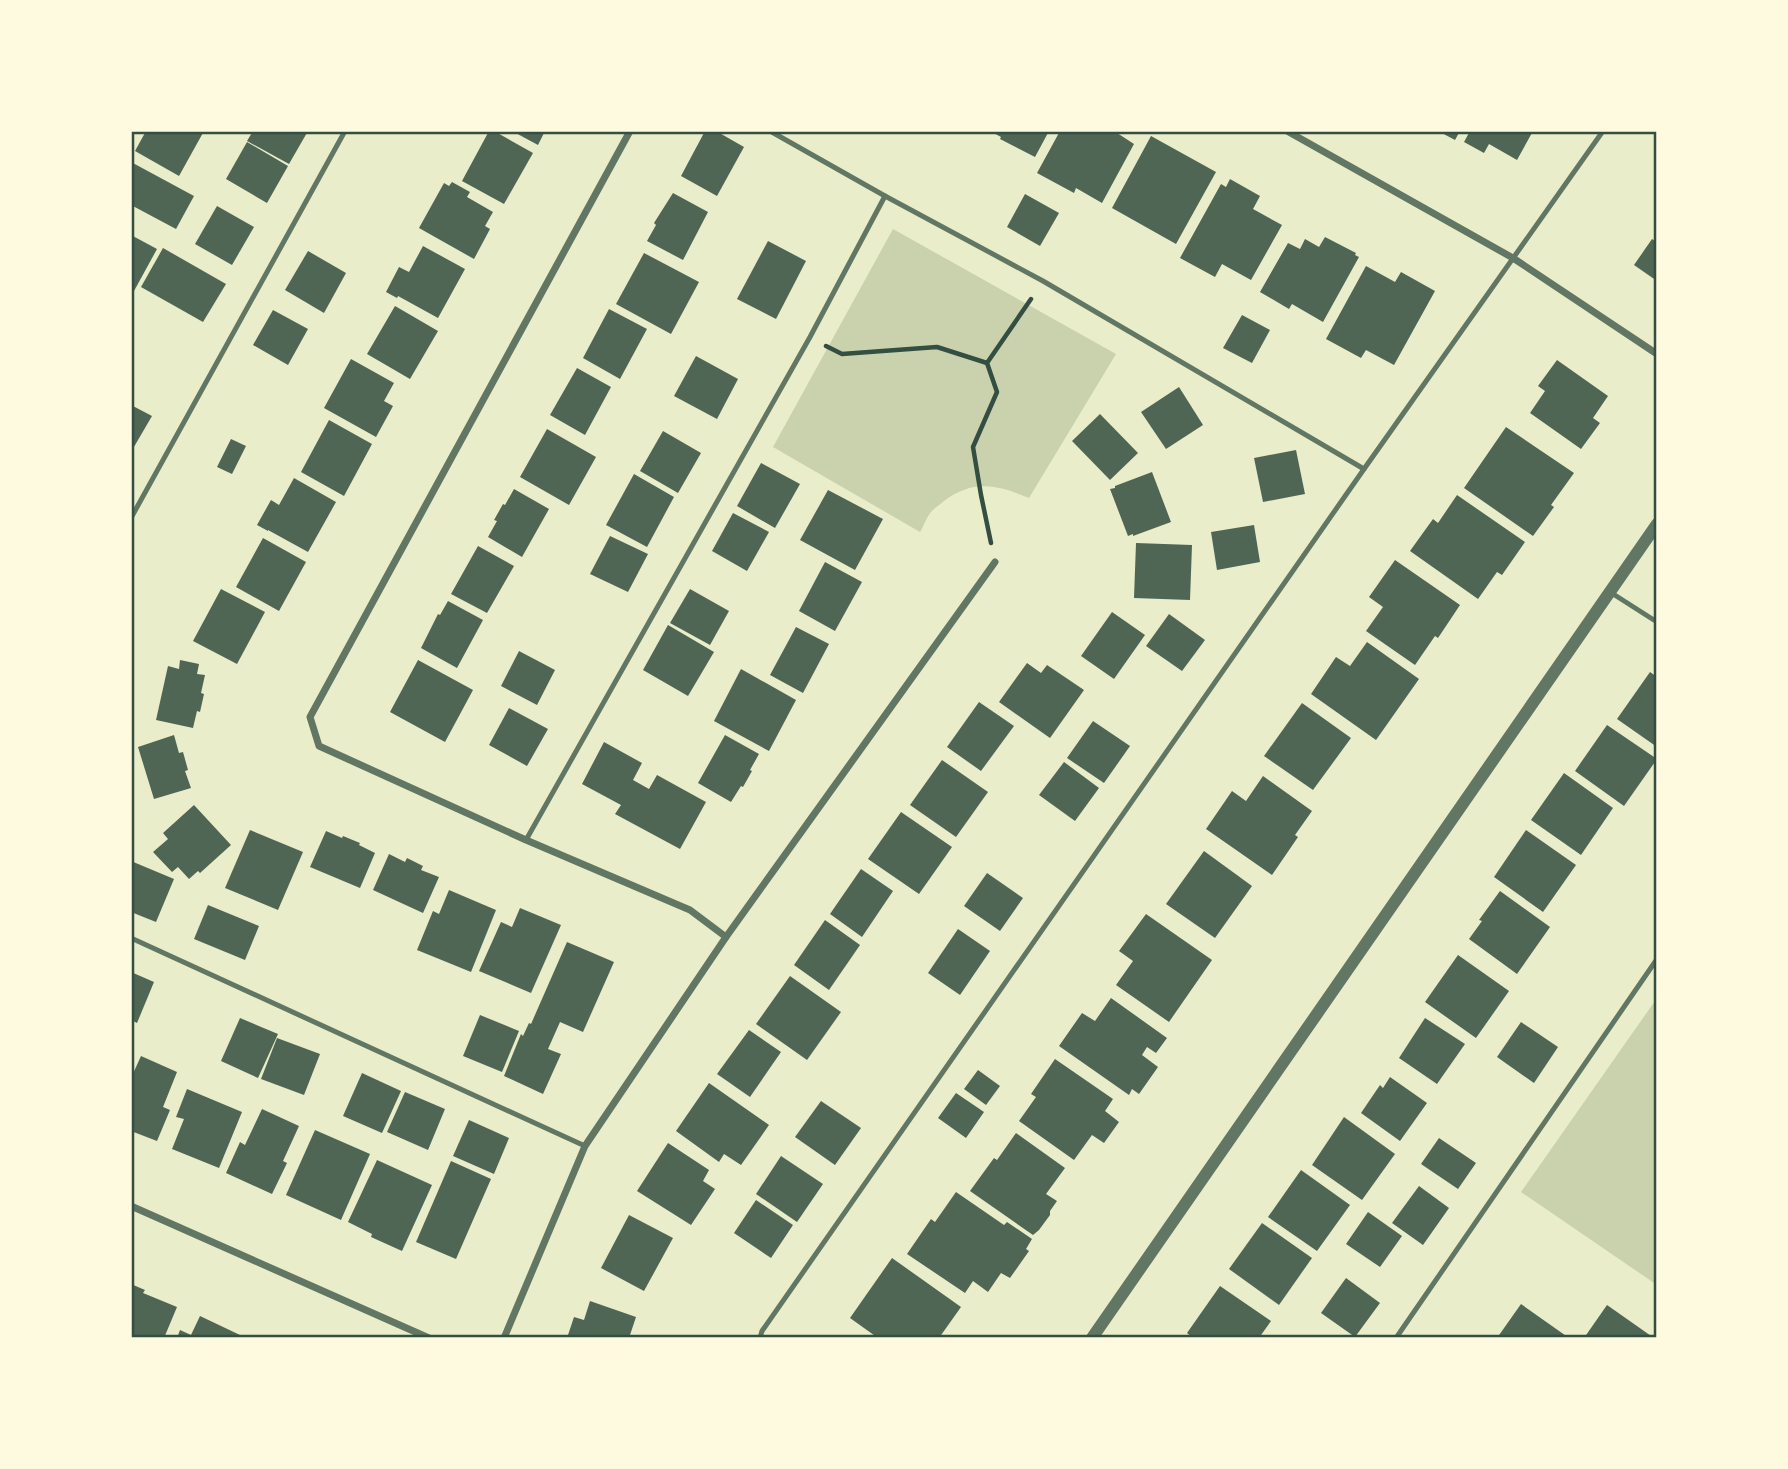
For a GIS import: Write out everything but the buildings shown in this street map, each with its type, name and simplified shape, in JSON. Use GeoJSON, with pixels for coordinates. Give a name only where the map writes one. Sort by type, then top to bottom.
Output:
{"type":"FeatureCollection","features":[{"type":"Feature","properties":{"kind":"street"},"geometry":{"type":"LineString","coordinates":[[630,131],[310,717],[318,746],[526,840],[690,910],[726,937]]}},
{"type":"Feature","properties":{"kind":"street"},"geometry":{"type":"LineString","coordinates":[[1287,131],[1513,258],[1657,354]]}},
{"type":"Feature","properties":{"kind":"street"},"geometry":{"type":"LineString","coordinates":[[1092,1338],[1657,524]]}},
{"type":"Feature","properties":{"kind":"street"},"geometry":{"type":"LineString","coordinates":[[504,1338],[585,1146],[726,937],[995,562]]}},
{"type":"Feature","properties":{"kind":"street"},"geometry":{"type":"LineString","coordinates":[[131,1206],[429,1338]]}},
{"type":"Feature","properties":{"kind":"lane"},"geometry":{"type":"LineString","coordinates":[[131,518],[345,131]]}},
{"type":"Feature","properties":{"kind":"lane"},"geometry":{"type":"LineString","coordinates":[[770,131],[1043,281],[1364,469]]}},
{"type":"Feature","properties":{"kind":"lane"},"geometry":{"type":"LineString","coordinates":[[760,1338],[762,1331],[1364,469],[1603,131]]}},
{"type":"Feature","properties":{"kind":"lane"},"geometry":{"type":"LineString","coordinates":[[526,840],[810,337],[885,196]]}},
{"type":"Feature","properties":{"kind":"lane"},"geometry":{"type":"LineString","coordinates":[[1611,592],[1657,622]]}},
{"type":"Feature","properties":{"kind":"lane"},"geometry":{"type":"LineString","coordinates":[[131,938],[585,1146]]}},
{"type":"Feature","properties":{"kind":"lane"},"geometry":{"type":"LineString","coordinates":[[1396,1338],[1657,959]]}},
{"type":"Feature","properties":{"kind":"path"},"geometry":{"type":"LineString","coordinates":[[987,363],[1043,281]]}},
{"type":"Feature","properties":{"kind":"path"},"geometry":{"type":"LineString","coordinates":[[810,337],[842,354],[937,347],[987,363]]}},
{"type":"Feature","properties":{"kind":"path"},"geometry":{"type":"LineString","coordinates":[[987,363],[997,392],[973,447],[995,562]]}},
{"type":"Feature","properties":{"kind":"green space"},"geometry":{"type":"Polygon","coordinates":[[[893,229],[1116,354],[1029,498],[996,487],[965,489],[932,511],[920,532],[773,447],[893,229]]]}},
{"type":"Feature","properties":{"kind":"green space"},"geometry":{"type":"Polygon","coordinates":[[[1657,998],[1657,1285],[1521,1192],[1657,998]]]}}]}
